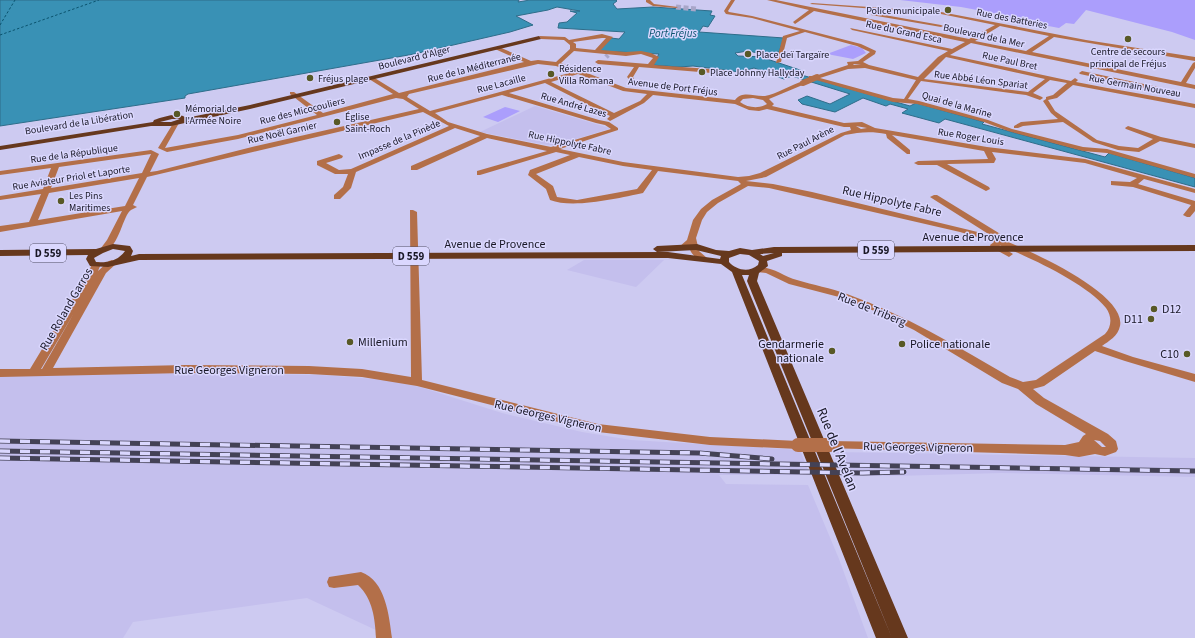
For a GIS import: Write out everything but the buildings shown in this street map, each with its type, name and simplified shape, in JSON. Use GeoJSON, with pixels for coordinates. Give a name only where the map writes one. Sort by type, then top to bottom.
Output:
{"type":"FeatureCollection","features":[{"type":"Feature","properties":{"kind":"main road","name":"Boulevard d'Alger"},"geometry":{"type":"LineString","coordinates":[[184,120],[371,78],[536,38]]}},
{"type":"Feature","properties":{"kind":"main road"},"geometry":{"type":"LineString","coordinates":[[178,116],[183,117],[184,120],[173,124],[162,122],[178,116]]}},
{"type":"Feature","properties":{"kind":"main road","name":"Boulevard de la Libération"},"geometry":{"type":"LineString","coordinates":[[0,144],[162,122]]}},
{"type":"Feature","properties":{"kind":"main road","name":"Boulevard de la Libération"},"geometry":{"type":"LineString","coordinates":[[0,148],[162,122]]}},
{"type":"Feature","properties":{"kind":"main road","name":"Avenue de Provence"},"geometry":{"type":"LineString","coordinates":[[94,258],[116,262],[139,258],[640,251],[683,247],[693,240],[703,253]]}},
{"type":"Feature","properties":{"kind":"main road"},"geometry":{"type":"LineString","coordinates":[[94,258],[105,248],[120,246],[127,248],[129,251],[116,262]]}},
{"type":"Feature","properties":{"kind":"main road","name":"Avenue de Provence"},"geometry":{"type":"LineString","coordinates":[[729,254],[740,251],[752,253],[774,250],[1002,246]]}},
{"type":"Feature","properties":{"kind":"main road","name":"Avenue de Provence"},"geometry":{"type":"LineString","coordinates":[[760,266],[769,256],[779,254],[1013,252],[1195,248]]}},
{"type":"Feature","properties":{"kind":"main road","name":"Avenue de Provence"},"geometry":{"type":"LineString","coordinates":[[129,251],[668,255],[703,253]]}},
{"type":"Feature","properties":{"kind":"main road","name":"Avenue de Provence"},"geometry":{"type":"LineString","coordinates":[[1013,252],[1026,254],[1195,252]]}},
{"type":"Feature","properties":{"kind":"main road","name":"D 559"},"geometry":{"type":"LineString","coordinates":[[0,253],[94,258]]}},
{"type":"Feature","properties":{"kind":"main road","name":"D 559"},"geometry":{"type":"LineString","coordinates":[[703,253],[729,254]]}},
{"type":"Feature","properties":{"kind":"main road","name":"D 559"},"geometry":{"type":"LineString","coordinates":[[703,253],[724,262]]}},
{"type":"Feature","properties":{"kind":"main road"},"geometry":{"type":"LineString","coordinates":[[729,254],[725,257],[724,262],[728,267],[736,271],[760,266],[752,253]]}},
{"type":"Feature","properties":{"kind":"main road","name":"D 559"},"geometry":{"type":"LineString","coordinates":[[0,258],[94,258]]}},
{"type":"Feature","properties":{"kind":"main road","name":"Rue de l'Avelan"},"geometry":{"type":"LineString","coordinates":[[760,266],[752,281],[900,638]]}},
{"type":"Feature","properties":{"kind":"main road"},"geometry":{"type":"LineString","coordinates":[[736,271],[884,638]]}},
{"type":"Feature","properties":{"kind":"street"},"geometry":{"type":"LineString","coordinates":[[733,0],[726,11],[866,47],[873,51],[873,54],[862,64]]}},
{"type":"Feature","properties":{"kind":"street","name":"Boulevard de la Mer"},"geometry":{"type":"LineString","coordinates":[[769,0],[1170,82]]}},
{"type":"Feature","properties":{"kind":"street"},"geometry":{"type":"LineString","coordinates":[[648,1],[653,5],[676,7]]}},
{"type":"Feature","properties":{"kind":"street","name":"Rue des Batteries"},"geometry":{"type":"LineString","coordinates":[[777,2],[923,11],[1052,36],[1195,59]]}},
{"type":"Feature","properties":{"kind":"street"},"geometry":{"type":"LineString","coordinates":[[794,23],[813,9]]}},
{"type":"Feature","properties":{"kind":"street"},"geometry":{"type":"LineString","coordinates":[[914,21],[923,11]]}},
{"type":"Feature","properties":{"kind":"street"},"geometry":{"type":"LineString","coordinates":[[873,14],[941,26]]}},
{"type":"Feature","properties":{"kind":"street"},"geometry":{"type":"LineString","coordinates":[[846,32],[871,21]]}},
{"type":"Feature","properties":{"kind":"street"},"geometry":{"type":"LineString","coordinates":[[906,98],[940,58],[1000,25]]}},
{"type":"Feature","properties":{"kind":"street","name":"Rue du Grand Esca"},"geometry":{"type":"LineString","coordinates":[[852,29],[953,51]]}},
{"type":"Feature","properties":{"kind":"street"},"geometry":{"type":"LineString","coordinates":[[900,40],[918,30]]}},
{"type":"Feature","properties":{"kind":"street"},"geometry":{"type":"LineString","coordinates":[[778,62],[785,37],[806,31]]}},
{"type":"Feature","properties":{"kind":"street"},"geometry":{"type":"LineString","coordinates":[[832,38],[841,34]]}},
{"type":"Feature","properties":{"kind":"street"},"geometry":{"type":"LineString","coordinates":[[536,38],[570,41],[602,36],[610,37],[597,51]]}},
{"type":"Feature","properties":{"kind":"street"},"geometry":{"type":"LineString","coordinates":[[1027,53],[1052,36]]}},
{"type":"Feature","properties":{"kind":"street"},"geometry":{"type":"LineString","coordinates":[[570,41],[574,45],[573,48]]}},
{"type":"Feature","properties":{"kind":"street"},"geometry":{"type":"LineString","coordinates":[[497,48],[530,63]]}},
{"type":"Feature","properties":{"kind":"street"},"geometry":{"type":"LineString","coordinates":[[573,48],[597,51],[608,55],[650,54],[656,57],[650,66]]}},
{"type":"Feature","properties":{"kind":"street"},"geometry":{"type":"LineString","coordinates":[[560,64],[573,48]]}},
{"type":"Feature","properties":{"kind":"street"},"geometry":{"type":"LineString","coordinates":[[608,55],[599,61],[637,66],[638,64],[724,72]]}},
{"type":"Feature","properties":{"kind":"street","name":"Rue Paul Bret"},"geometry":{"type":"LineString","coordinates":[[944,55],[1072,83]]}},
{"type":"Feature","properties":{"kind":"street","name":"Rue de la Méditerranée"},"geometry":{"type":"LineString","coordinates":[[400,96],[530,63],[560,64]]}},
{"type":"Feature","properties":{"kind":"street","name":"Avenue de Port Fréjus"},"geometry":{"type":"LineString","coordinates":[[560,64],[622,89],[737,102]]}},
{"type":"Feature","properties":{"kind":"street","name":"Rue Abbé Léon Spariat"},"geometry":{"type":"LineString","coordinates":[[765,98],[814,77],[862,64],[920,80],[1027,93],[1045,99]]}},
{"type":"Feature","properties":{"kind":"street"},"geometry":{"type":"LineString","coordinates":[[1183,82],[1195,64]]}},
{"type":"Feature","properties":{"kind":"street"},"geometry":{"type":"LineString","coordinates":[[631,79],[630,77],[637,66]]}},
{"type":"Feature","properties":{"kind":"street"},"geometry":{"type":"LineString","coordinates":[[1088,66],[1072,83],[1055,97],[1045,99],[1049,108],[1097,149],[1139,150],[1159,139]]}},
{"type":"Feature","properties":{"kind":"street","name":"Rue Lacaille"},"geometry":{"type":"LineString","coordinates":[[426,112],[579,72]]}},
{"type":"Feature","properties":{"kind":"street"},"geometry":{"type":"LineString","coordinates":[[1082,73],[1158,89]]}},
{"type":"Feature","properties":{"kind":"street","name":"Quai de la Marine"},"geometry":{"type":"LineString","coordinates":[[814,77],[893,100],[924,104],[986,121],[995,126],[1083,149],[1097,149],[1195,176]]}},
{"type":"Feature","properties":{"kind":"street","name":"Rue Hippolyte Fabre"},"geometry":{"type":"LineString","coordinates":[[371,78],[426,112],[453,126],[486,136],[656,169],[747,180],[762,179],[971,232],[1013,252]]}},
{"type":"Feature","properties":{"kind":"street"},"geometry":{"type":"LineString","coordinates":[[1031,92],[1049,78]]}},
{"type":"Feature","properties":{"kind":"street"},"geometry":{"type":"LineString","coordinates":[[545,82],[614,115]]}},
{"type":"Feature","properties":{"kind":"street"},"geometry":{"type":"LineString","coordinates":[[1151,97],[1158,89],[1170,82],[1183,82],[1195,87]]}},
{"type":"Feature","properties":{"kind":"street","name":"Rue Germain Nouveau"},"geometry":{"type":"LineString","coordinates":[[1072,83],[1195,106]]}},
{"type":"Feature","properties":{"kind":"street","name":"Rue André Lazes"},"geometry":{"type":"LineString","coordinates":[[503,93],[614,126],[614,130],[556,150]]}},
{"type":"Feature","properties":{"kind":"street"},"geometry":{"type":"LineString","coordinates":[[607,123],[614,115],[644,102],[651,93]]}},
{"type":"Feature","properties":{"kind":"street"},"geometry":{"type":"LineString","coordinates":[[294,95],[321,115]]}},
{"type":"Feature","properties":{"kind":"street","name":"Rue des Micocouliers"},"geometry":{"type":"LineString","coordinates":[[159,151],[233,138],[400,96]]}},
{"type":"Feature","properties":{"kind":"street"},"geometry":{"type":"LineString","coordinates":[[767,107],[771,104],[765,98],[746,96],[738,99],[737,102],[749,108],[767,107],[855,128]]}},
{"type":"Feature","properties":{"kind":"street","name":"Rue Noël Garnier"},"geometry":{"type":"LineString","coordinates":[[147,175],[252,149],[426,112]]}},
{"type":"Feature","properties":{"kind":"street"},"geometry":{"type":"LineString","coordinates":[[1016,127],[1021,124],[1063,120]]}},
{"type":"Feature","properties":{"kind":"street"},"geometry":{"type":"LineString","coordinates":[[105,248],[111,241],[130,208],[173,124]]}},
{"type":"Feature","properties":{"kind":"street","name":"Rue Roger Louis"},"geometry":{"type":"LineString","coordinates":[[855,128],[858,124],[867,125],[871,127],[871,129],[889,133],[1107,166],[1195,191]]}},
{"type":"Feature","properties":{"kind":"street","name":"Impasse de la Pinède"},"geometry":{"type":"LineString","coordinates":[[339,156],[320,163],[338,172],[353,171],[453,126]]}},
{"type":"Feature","properties":{"kind":"street","name":"Rue Paul Arène"},"geometry":{"type":"LineString","coordinates":[[762,179],[855,128]]}},
{"type":"Feature","properties":{"kind":"street"},"geometry":{"type":"LineString","coordinates":[[1128,128],[1159,139],[1195,146]]}},
{"type":"Feature","properties":{"kind":"street"},"geometry":{"type":"LineString","coordinates":[[889,133],[889,137],[907,152]]}},
{"type":"Feature","properties":{"kind":"street"},"geometry":{"type":"LineString","coordinates":[[414,168],[486,136]]}},
{"type":"Feature","properties":{"kind":"street"},"geometry":{"type":"LineString","coordinates":[[918,163],[990,160],[992,159],[987,149]]}},
{"type":"Feature","properties":{"kind":"street"},"geometry":{"type":"LineString","coordinates":[[480,173],[556,150]]}},
{"type":"Feature","properties":{"kind":"street","name":"Rue de la République"},"geometry":{"type":"LineString","coordinates":[[0,173],[159,151]]}},
{"type":"Feature","properties":{"kind":"street"},"geometry":{"type":"LineString","coordinates":[[578,155],[533,172],[532,175],[550,188],[553,198],[577,202],[640,191],[656,169]]}},
{"type":"Feature","properties":{"kind":"street"},"geometry":{"type":"LineString","coordinates":[[938,162],[986,189]]}},
{"type":"Feature","properties":{"kind":"street"},"geometry":{"type":"LineString","coordinates":[[33,223],[56,165]]}},
{"type":"Feature","properties":{"kind":"street","name":"Impasse de la Pinède"},"geometry":{"type":"LineString","coordinates":[[337,198],[348,188],[353,171]]}},
{"type":"Feature","properties":{"kind":"street","name":"Rue Aviateur Priol et Laporte"},"geometry":{"type":"LineString","coordinates":[[0,198],[147,175]]}},
{"type":"Feature","properties":{"kind":"street"},"geometry":{"type":"LineString","coordinates":[[1134,185],[1133,184],[1144,176]]}},
{"type":"Feature","properties":{"kind":"street"},"geometry":{"type":"LineString","coordinates":[[703,253],[693,240],[699,217],[706,209],[747,180]]}},
{"type":"Feature","properties":{"kind":"street"},"geometry":{"type":"LineString","coordinates":[[1114,183],[1134,185],[1195,205],[1187,215]]}},
{"type":"Feature","properties":{"kind":"street"},"geometry":{"type":"LineString","coordinates":[[934,197],[999,237],[1002,246]]}},
{"type":"Feature","properties":{"kind":"street"},"geometry":{"type":"LineString","coordinates":[[0,229],[130,208]]}},
{"type":"Feature","properties":{"kind":"street"},"geometry":{"type":"LineString","coordinates":[[120,246],[119,240],[130,208]]}},
{"type":"Feature","properties":{"kind":"street"},"geometry":{"type":"LineString","coordinates":[[413,212],[417,382]]}},
{"type":"Feature","properties":{"kind":"street"},"geometry":{"type":"LineString","coordinates":[[1026,254],[1082,285],[1109,306],[1116,320],[1115,328],[1109,336],[1036,385],[1044,403]]}},
{"type":"Feature","properties":{"kind":"street","name":"Rue Roland Garros"},"geometry":{"type":"LineString","coordinates":[[34,371],[93,273],[94,258]]}},
{"type":"Feature","properties":{"kind":"street","name":"Rue Roland Garros"},"geometry":{"type":"LineString","coordinates":[[46,371],[102,272],[116,262]]}},
{"type":"Feature","properties":{"kind":"street","name":"Rue de Triberg"},"geometry":{"type":"LineString","coordinates":[[760,266],[792,282],[842,295],[880,310],[918,328],[1006,380],[1022,386],[1044,403],[1077,423],[1093,441]]}},
{"type":"Feature","properties":{"kind":"street"},"geometry":{"type":"LineString","coordinates":[[1095,346],[1129,359],[1195,378]]}},
{"type":"Feature","properties":{"kind":"street","name":"Rue Georges Vigneron"},"geometry":{"type":"LineString","coordinates":[[0,373],[34,371],[309,370],[362,373],[417,382],[598,428],[710,441],[830,446],[1065,450],[1083,446],[1093,441]]}},
{"type":"Feature","properties":{"kind":"street","name":"Rue de Triberg"},"geometry":{"type":"LineString","coordinates":[[1022,386],[1036,385]]}},
{"type":"Feature","properties":{"kind":"street"},"geometry":{"type":"LineString","coordinates":[[334,582],[361,578],[370,585],[376,598],[382,620],[384,638]]}},
{"type":"Feature","properties":{"kind":"shaded area"},"geometry":{"type":"Polygon","coordinates":[[[900,0],[1195,0],[1195,40],[1172,32],[1086,10],[1074,24],[1066,23],[1059,28],[961,7],[900,0]]]}},
{"type":"Feature","properties":{"kind":"shaded area"},"geometry":{"type":"Polygon","coordinates":[[[851,45],[862,48],[866,53],[853,59],[827,54],[851,45]]]}},
{"type":"Feature","properties":{"kind":"shaded area"},"geometry":{"type":"Polygon","coordinates":[[[535,106],[609,129],[556,145],[547,145],[480,132],[535,106]]]}},
{"type":"Feature","properties":{"kind":"shaded area"},"geometry":{"type":"Polygon","coordinates":[[[505,107],[520,111],[498,122],[483,117],[505,107]]]}},
{"type":"Feature","properties":{"kind":"shaded area"},"geometry":{"type":"Polygon","coordinates":[[[584,260],[664,260],[636,287],[567,270],[584,260]]]}},
{"type":"Feature","properties":{"kind":"shaded area"},"geometry":{"type":"Polygon","coordinates":[[[136,373],[322,375],[387,380],[420,387],[502,413],[582,432],[631,440],[800,450],[810,475],[719,475],[726,484],[808,485],[839,559],[868,638],[393,638],[307,598],[133,622],[123,638],[0,638],[0,376],[136,373]]]}},
{"type":"Feature","properties":{"kind":"shaded area"},"geometry":{"type":"Polygon","coordinates":[[[833,452],[1195,458],[1195,477],[1001,473],[895,476],[843,475],[833,452]]]}},
{"type":"Feature","properties":{"kind":"water","name":"Port Fréjus"},"geometry":{"type":"Polygon","coordinates":[[[0,0],[519,0],[518,2],[530,0],[616,0],[617,1],[613,4],[617,9],[653,7],[712,11],[710,15],[715,16],[708,27],[703,26],[699,32],[784,38],[779,52],[770,53],[768,55],[748,51],[735,53],[738,56],[768,57],[767,59],[803,71],[798,74],[910,106],[916,103],[984,122],[982,124],[1105,157],[1109,153],[1195,178],[1195,187],[945,119],[939,123],[902,113],[908,109],[890,104],[886,106],[863,98],[835,112],[802,104],[798,100],[807,96],[830,104],[850,94],[792,76],[784,79],[754,68],[740,72],[693,66],[679,67],[652,65],[659,54],[599,51],[611,38],[619,39],[625,32],[558,28],[559,23],[567,22],[577,13],[570,11],[580,11],[557,7],[516,16],[533,25],[510,32],[414,54],[188,94],[185,98],[0,126],[0,0]]]}},
{"type":"Feature","properties":{"kind":"ferry route"},"geometry":{"type":"LineString","coordinates":[[0,25],[15,0]]}},
{"type":"Feature","properties":{"kind":"ferry route"},"geometry":{"type":"LineString","coordinates":[[0,35],[99,0]]}},
{"type":"Feature","properties":{"kind":"tunnel"},"geometry":{"type":"LineString","coordinates":[[676,7],[697,9]]}},
{"type":"Feature","properties":{"kind":"railway"},"geometry":{"type":"LineString","coordinates":[[0,441],[699,453],[772,459]]}},
{"type":"Feature","properties":{"kind":"railway"},"geometry":{"type":"LineString","coordinates":[[0,451],[1195,471]]}},
{"type":"Feature","properties":{"kind":"railway"},"geometry":{"type":"LineString","coordinates":[[0,458],[863,473],[904,472]]}},
{"type":"Feature","properties":{"kind":"place","name":"Police municipale"},"geometry":{"type":"Point","coordinates":[948,10]}},
{"type":"Feature","properties":{"kind":"place","name":"Centre de secours principal de Fréjus"},"geometry":{"type":"Point","coordinates":[1128,39]}},
{"type":"Feature","properties":{"kind":"place","name":"Place deï Targaïre"},"geometry":{"type":"Point","coordinates":[748,54]}},
{"type":"Feature","properties":{"kind":"place","name":"Place Johnny Hallyday"},"geometry":{"type":"Point","coordinates":[702,72]}},
{"type":"Feature","properties":{"kind":"place","name":"Résidence Villa Romana"},"geometry":{"type":"Point","coordinates":[551,74]}},
{"type":"Feature","properties":{"kind":"place","name":"Fréjus plage"},"geometry":{"type":"Point","coordinates":[310,78]}},
{"type":"Feature","properties":{"kind":"place","name":"Mémorial de l'Armée Noire"},"geometry":{"type":"Point","coordinates":[177,114]}},
{"type":"Feature","properties":{"kind":"place","name":"Église Saint-Roch"},"geometry":{"type":"Point","coordinates":[337,122]}},
{"type":"Feature","properties":{"kind":"place","name":"Les Pins Maritimes"},"geometry":{"type":"Point","coordinates":[61,201]}},
{"type":"Feature","properties":{"kind":"place","name":"D12"},"geometry":{"type":"Point","coordinates":[1154,309]}},
{"type":"Feature","properties":{"kind":"place","name":"D11"},"geometry":{"type":"Point","coordinates":[1151,319]}},
{"type":"Feature","properties":{"kind":"place","name":"Millenium"},"geometry":{"type":"Point","coordinates":[350,342]}},
{"type":"Feature","properties":{"kind":"place","name":"Police nationale"},"geometry":{"type":"Point","coordinates":[902,344]}},
{"type":"Feature","properties":{"kind":"place","name":"Gendarmerie nationale"},"geometry":{"type":"Point","coordinates":[832,351]}},
{"type":"Feature","properties":{"kind":"place","name":"C10"},"geometry":{"type":"Point","coordinates":[1187,354]}}]}
